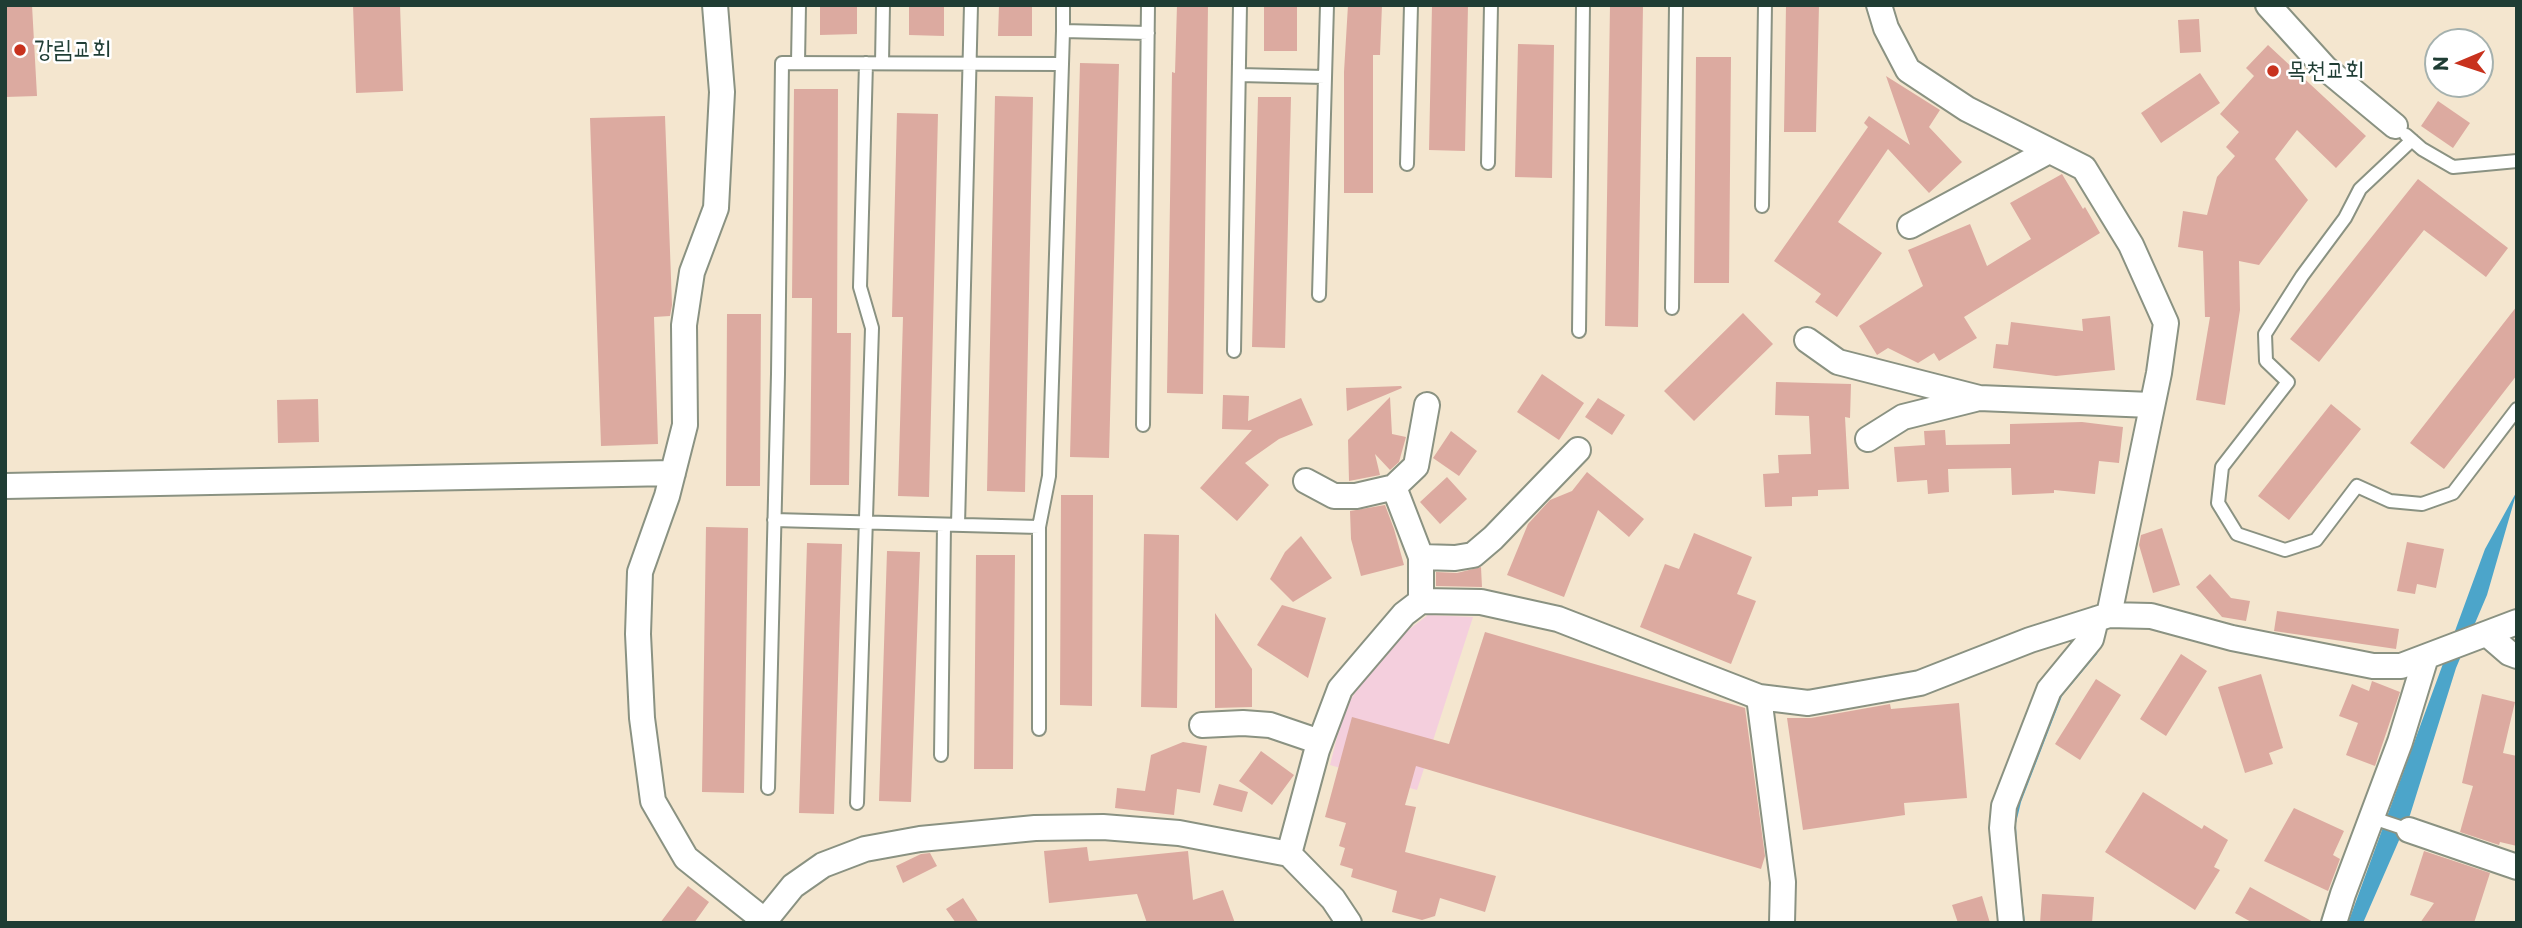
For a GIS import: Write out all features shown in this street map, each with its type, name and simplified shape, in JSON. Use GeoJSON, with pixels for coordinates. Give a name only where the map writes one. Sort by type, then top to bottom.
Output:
{"type":"FeatureCollection","features":[{"type":"Feature","properties":{"kind":"street"},"geometry":{"type":"LineString","coordinates":[[715,5],[722,92],[716,208],[692,272],[684,325],[685,425],[673,473],[640,572],[638,634],[642,718],[653,801],[686,858],[764,922],[793,886],[822,864],[865,849],[920,839],[1035,828],[1103,827],[1179,833],[1289,854],[1333,899],[1349,923]]}},
{"type":"Feature","properties":{"kind":"street"},"geometry":{"type":"LineString","coordinates":[[1879,5],[1886,28],[1908,70],[1967,109],[2084,169],[2130,245],[2166,323],[2151,405],[2102,617],[2091,639],[2049,690],[2004,806],[2002,828],[2011,923]]}},
{"type":"Feature","properties":{"kind":"street"},"geometry":{"type":"LineString","coordinates":[[2268,5],[2325,68],[2403,133]]}},
{"type":"Feature","properties":{"kind":"street"},"geometry":{"type":"LineString","coordinates":[[1910,226],[2049,151]]}},
{"type":"Feature","properties":{"kind":"street"},"geometry":{"type":"LineString","coordinates":[[1807,341],[1838,362],[1979,398],[2151,405]]}},
{"type":"Feature","properties":{"kind":"street"},"geometry":{"type":"LineString","coordinates":[[1868,439],[1903,417],[1979,398]]}},
{"type":"Feature","properties":{"kind":"street"},"geometry":{"type":"LineString","coordinates":[[1306,481],[1334,496],[1356,496],[1395,487],[1416,466],[1427,405]]}},
{"type":"Feature","properties":{"kind":"street"},"geometry":{"type":"LineString","coordinates":[[1420,557],[1455,558],[1473,555],[1493,538],[1578,450]]}},
{"type":"Feature","properties":{"kind":"street"},"geometry":{"type":"LineString","coordinates":[[5,486],[673,473]]}},
{"type":"Feature","properties":{"kind":"street"},"geometry":{"type":"LineString","coordinates":[[1395,487],[1420,557],[1421,601]]}},
{"type":"Feature","properties":{"kind":"street"},"geometry":{"type":"LineString","coordinates":[[1289,854],[1320,742],[1340,689],[1404,614],[1421,601],[1481,601],[1558,619],[1759,696],[1808,703],[1920,683],[2030,640],[2102,617],[2151,617],[2232,638],[2373,666],[2401,666],[2517,622]]}},
{"type":"Feature","properties":{"kind":"street"},"geometry":{"type":"LineString","coordinates":[[2482,636],[2517,656]]}},
{"type":"Feature","properties":{"kind":"street"},"geometry":{"type":"LineString","coordinates":[[2334,923],[2400,742],[2427,657]]}},
{"type":"Feature","properties":{"kind":"street"},"geometry":{"type":"LineString","coordinates":[[1759,696],[1783,882],[1782,923]]}},
{"type":"Feature","properties":{"kind":"street"},"geometry":{"type":"LineString","coordinates":[[1202,725],[1270,725],[1320,742]]}},
{"type":"Feature","properties":{"kind":"street"},"geometry":{"type":"LineString","coordinates":[[2409,830],[2517,867]]}},
{"type":"Feature","properties":{"kind":"lane"},"geometry":{"type":"LineString","coordinates":[[799,5],[799,63]]}},
{"type":"Feature","properties":{"kind":"lane"},"geometry":{"type":"LineString","coordinates":[[882,63],[883,5]]}},
{"type":"Feature","properties":{"kind":"lane"},"geometry":{"type":"LineString","coordinates":[[958,525],[971,5]]}},
{"type":"Feature","properties":{"kind":"lane"},"geometry":{"type":"LineString","coordinates":[[1039,729],[1039,527],[1049,476],[1063,5]]}},
{"type":"Feature","properties":{"kind":"lane"},"geometry":{"type":"LineString","coordinates":[[1143,425],[1148,5]]}},
{"type":"Feature","properties":{"kind":"lane"},"geometry":{"type":"LineString","coordinates":[[1234,351],[1240,5]]}},
{"type":"Feature","properties":{"kind":"lane"},"geometry":{"type":"LineString","coordinates":[[1319,295],[1327,5]]}},
{"type":"Feature","properties":{"kind":"lane"},"geometry":{"type":"LineString","coordinates":[[1407,164],[1410,5]]}},
{"type":"Feature","properties":{"kind":"lane"},"geometry":{"type":"LineString","coordinates":[[1488,163],[1491,5]]}},
{"type":"Feature","properties":{"kind":"lane"},"geometry":{"type":"LineString","coordinates":[[1579,331],[1583,5]]}},
{"type":"Feature","properties":{"kind":"lane"},"geometry":{"type":"LineString","coordinates":[[1672,307],[1676,5]]}},
{"type":"Feature","properties":{"kind":"lane"},"geometry":{"type":"LineString","coordinates":[[1762,206],[1765,5]]}},
{"type":"Feature","properties":{"kind":"lane"},"geometry":{"type":"LineString","coordinates":[[1063,32],[1148,33]]}},
{"type":"Feature","properties":{"kind":"lane"},"geometry":{"type":"LineString","coordinates":[[768,788],[782,63],[1062,65]]}},
{"type":"Feature","properties":{"kind":"lane"},"geometry":{"type":"LineString","coordinates":[[857,803],[872,328],[860,287],[866,63]]}},
{"type":"Feature","properties":{"kind":"lane"},"geometry":{"type":"LineString","coordinates":[[1239,75],[1325,77]]}},
{"type":"Feature","properties":{"kind":"lane"},"geometry":{"type":"LineString","coordinates":[[2517,161],[2453,167],[2422,149],[2403,133],[2360,189],[2345,218],[2302,276],[2265,334],[2266,361],[2288,382],[2222,467],[2218,503],[2237,534],[2286,550],[2316,540],[2357,486],[2390,501],[2422,505],[2453,493],[2517,409]]}},
{"type":"Feature","properties":{"kind":"lane"},"geometry":{"type":"LineString","coordinates":[[774,520],[1039,527]]}},
{"type":"Feature","properties":{"kind":"lane"},"geometry":{"type":"LineString","coordinates":[[941,755],[944,525]]}},
{"type":"Feature","properties":{"kind":"lane"},"geometry":{"type":"LineString","coordinates":[[2373,818],[2409,830]]}},
{"type":"Feature","properties":{"kind":"shaded area"},"geometry":{"type":"Polygon","coordinates":[[[1428,615],[1473,617],[1417,790],[1330,765],[1344,709],[1368,674],[1407,631],[1428,615]]]}},
{"type":"Feature","properties":{"kind":"water"},"geometry":{"type":"Polygon","coordinates":[[[2517,491],[2487,595],[2456,668],[2410,815],[2363,923],[2348,923],[2485,549],[2517,491]]]}},
{"type":"Feature","properties":{"kind":"water"},"geometry":{"type":"Polygon","coordinates":[[[2104,626],[2104,639],[2097,654],[2062,696],[2021,802],[2016,823],[2025,923],[2018,923],[2009,833],[2043,711],[2104,626]]]}},
{"type":"Feature","properties":{"kind":"building","name":"강림교회"},"geometry":{"type":"Polygon","coordinates":[[[5,5],[32,5],[37,96],[5,97],[5,5]]]}},
{"type":"Feature","properties":{"kind":"building"},"geometry":{"type":"Polygon","coordinates":[[[353,5],[400,5],[403,91],[356,93],[353,5]]]}},
{"type":"Feature","properties":{"kind":"building"},"geometry":{"type":"Polygon","coordinates":[[[820,5],[857,5],[857,34],[820,35],[820,5]]]}},
{"type":"Feature","properties":{"kind":"building"},"geometry":{"type":"Polygon","coordinates":[[[909,5],[944,5],[944,36],[909,35],[909,5]]]}},
{"type":"Feature","properties":{"kind":"building"},"geometry":{"type":"Polygon","coordinates":[[[999,5],[1032,5],[1032,36],[998,36],[999,5]]]}},
{"type":"Feature","properties":{"kind":"building"},"geometry":{"type":"Polygon","coordinates":[[[1177,5],[1208,5],[1203,394],[1167,393],[1172,72],[1175,73],[1177,5]]]}},
{"type":"Feature","properties":{"kind":"building"},"geometry":{"type":"Polygon","coordinates":[[[1264,5],[1297,5],[1297,51],[1264,51],[1264,5]]]}},
{"type":"Feature","properties":{"kind":"building"},"geometry":{"type":"Polygon","coordinates":[[[1348,5],[1382,5],[1380,55],[1373,55],[1373,193],[1344,193],[1344,72],[1348,5]]]}},
{"type":"Feature","properties":{"kind":"building"},"geometry":{"type":"Polygon","coordinates":[[[1432,5],[1468,5],[1465,151],[1429,150],[1432,5]]]}},
{"type":"Feature","properties":{"kind":"building"},"geometry":{"type":"Polygon","coordinates":[[[1610,5],[1643,5],[1638,327],[1605,326],[1610,5]]]}},
{"type":"Feature","properties":{"kind":"building"},"geometry":{"type":"Polygon","coordinates":[[[1786,5],[1819,5],[1816,132],[1784,132],[1786,5]]]}},
{"type":"Feature","properties":{"kind":"building"},"geometry":{"type":"Polygon","coordinates":[[[2199,19],[2201,52],[2180,53],[2178,20],[2199,19]]]}},
{"type":"Feature","properties":{"kind":"building"},"geometry":{"type":"Polygon","coordinates":[[[1518,44],[1554,45],[1552,178],[1515,177],[1518,44]]]}},
{"type":"Feature","properties":{"kind":"building"},"geometry":{"type":"Polygon","coordinates":[[[2268,45],[2366,136],[2336,168],[2297,130],[2275,159],[2308,200],[2259,265],[2239,261],[2240,310],[2225,405],[2196,400],[2210,317],[2205,317],[2203,251],[2178,247],[2183,211],[2207,215],[2217,177],[2235,156],[2226,147],[2239,132],[2220,114],[2254,76],[2246,68],[2268,45]]]}},
{"type":"Feature","properties":{"kind":"building"},"geometry":{"type":"Polygon","coordinates":[[[1696,57],[1731,57],[1729,283],[1694,283],[1696,57]]]}},
{"type":"Feature","properties":{"kind":"building"},"geometry":{"type":"Polygon","coordinates":[[[1080,63],[1119,64],[1109,458],[1070,457],[1080,63]]]}},
{"type":"Feature","properties":{"kind":"building"},"geometry":{"type":"Polygon","coordinates":[[[2200,73],[2220,103],[2161,143],[2141,113],[2200,73]]]}},
{"type":"Feature","properties":{"kind":"building"},"geometry":{"type":"Polygon","coordinates":[[[1886,76],[1940,110],[1929,127],[1962,162],[1929,193],[1888,149],[1838,222],[1882,253],[1837,317],[1815,302],[1821,294],[1774,261],[1868,127],[1864,123],[1869,116],[1910,145],[1886,76]]]}},
{"type":"Feature","properties":{"kind":"building"},"geometry":{"type":"Polygon","coordinates":[[[794,89],[838,89],[837,333],[851,333],[849,485],[810,485],[812,298],[792,298],[794,89]]]}},
{"type":"Feature","properties":{"kind":"building"},"geometry":{"type":"Polygon","coordinates":[[[995,96],[1033,97],[1025,492],[987,491],[995,96]]]}},
{"type":"Feature","properties":{"kind":"building"},"geometry":{"type":"Polygon","coordinates":[[[1258,97],[1291,97],[1285,348],[1252,347],[1258,97]]]}},
{"type":"Feature","properties":{"kind":"building"},"geometry":{"type":"Polygon","coordinates":[[[2438,101],[2470,123],[2453,148],[2421,126],[2438,101]]]}},
{"type":"Feature","properties":{"kind":"building"},"geometry":{"type":"Polygon","coordinates":[[[897,113],[938,114],[929,497],[898,496],[903,317],[892,317],[897,113]]]}},
{"type":"Feature","properties":{"kind":"building"},"geometry":{"type":"Polygon","coordinates":[[[665,116],[672,305],[670,316],[654,317],[658,444],[601,446],[590,118],[665,116]]]}},
{"type":"Feature","properties":{"kind":"building"},"geometry":{"type":"Polygon","coordinates":[[[2062,174],[2100,233],[1964,317],[1977,338],[1939,361],[1934,353],[1918,363],[1888,348],[1877,355],[1859,326],[1923,286],[1908,250],[1970,224],[1987,266],[2031,239],[2010,203],[2062,174]]]}},
{"type":"Feature","properties":{"kind":"building"},"geometry":{"type":"Polygon","coordinates":[[[2418,179],[2508,248],[2486,277],[2424,230],[2319,362],[2290,339],[2418,179]]]}},
{"type":"Feature","properties":{"kind":"building"},"geometry":{"type":"Polygon","coordinates":[[[2517,306],[2517,375],[2444,469],[2410,443],[2517,306]]]}},
{"type":"Feature","properties":{"kind":"building"},"geometry":{"type":"Polygon","coordinates":[[[1743,313],[1773,344],[1694,421],[1664,391],[1743,313]]]}},
{"type":"Feature","properties":{"kind":"building"},"geometry":{"type":"Polygon","coordinates":[[[727,314],[761,314],[760,486],[726,486],[727,314]]]}},
{"type":"Feature","properties":{"kind":"building"},"geometry":{"type":"Polygon","coordinates":[[[2110,316],[2115,370],[2056,376],[1993,368],[1996,344],[2008,345],[2011,322],[2083,331],[2082,319],[2110,316]]]}},
{"type":"Feature","properties":{"kind":"building"},"geometry":{"type":"Polygon","coordinates":[[[1542,374],[1584,403],[1559,440],[1517,412],[1542,374]]]}},
{"type":"Feature","properties":{"kind":"building"},"geometry":{"type":"Polygon","coordinates":[[[1776,382],[1851,384],[1850,418],[1845,417],[1849,489],[1818,490],[1818,496],[1792,497],[1792,506],[1765,507],[1763,474],[1779,473],[1778,455],[1811,454],[1809,416],[1775,415],[1776,382]]]}},
{"type":"Feature","properties":{"kind":"building"},"geometry":{"type":"Polygon","coordinates":[[[1346,388],[1402,388],[1347,411],[1346,388]]]}},
{"type":"Feature","properties":{"kind":"building"},"geometry":{"type":"Polygon","coordinates":[[[1223,395],[1249,396],[1248,421],[1301,398],[1313,425],[1279,439],[1245,463],[1269,485],[1237,521],[1200,488],[1252,430],[1222,429],[1223,395]]]}},
{"type":"Feature","properties":{"kind":"building"},"geometry":{"type":"Polygon","coordinates":[[[1390,397],[1392,434],[1406,437],[1399,462],[1390,470],[1375,454],[1380,475],[1349,481],[1348,440],[1390,397]]]}},
{"type":"Feature","properties":{"kind":"building"},"geometry":{"type":"Polygon","coordinates":[[[1598,398],[1625,415],[1612,435],[1585,417],[1598,398]]]}},
{"type":"Feature","properties":{"kind":"building"},"geometry":{"type":"Polygon","coordinates":[[[318,399],[319,442],[278,443],[277,400],[318,399]]]}},
{"type":"Feature","properties":{"kind":"building"},"geometry":{"type":"Polygon","coordinates":[[[2331,404],[2361,429],[2289,520],[2258,496],[2331,404]]]}},
{"type":"Feature","properties":{"kind":"building"},"geometry":{"type":"Polygon","coordinates":[[[2082,422],[2123,427],[2119,463],[2099,461],[2095,494],[2054,490],[2054,493],[2012,495],[2011,468],[1948,469],[1949,492],[1928,494],[1927,480],[1897,482],[1894,447],[1925,445],[1924,431],[1945,430],[1946,445],[2010,444],[2010,424],[2082,422]]]}},
{"type":"Feature","properties":{"kind":"building"},"geometry":{"type":"Polygon","coordinates":[[[1451,431],[1477,451],[1459,476],[1433,458],[1451,431]]]}},
{"type":"Feature","properties":{"kind":"building"},"geometry":{"type":"Polygon","coordinates":[[[1587,472],[1644,519],[1629,537],[1598,510],[1564,597],[1507,575],[1528,524],[1550,500],[1572,491],[1587,472]]]}},
{"type":"Feature","properties":{"kind":"building"},"geometry":{"type":"Polygon","coordinates":[[[1447,477],[1467,499],[1440,524],[1420,502],[1447,477]]]}},
{"type":"Feature","properties":{"kind":"building"},"geometry":{"type":"Polygon","coordinates":[[[1061,495],[1093,495],[1092,706],[1060,705],[1061,495]]]}},
{"type":"Feature","properties":{"kind":"building"},"geometry":{"type":"Polygon","coordinates":[[[1385,505],[1404,565],[1361,576],[1351,539],[1350,511],[1385,505]]]}},
{"type":"Feature","properties":{"kind":"building"},"geometry":{"type":"Polygon","coordinates":[[[706,527],[748,528],[744,793],[702,792],[706,527]]]}},
{"type":"Feature","properties":{"kind":"building"},"geometry":{"type":"Polygon","coordinates":[[[2162,528],[2180,585],[2153,593],[2139,545],[2141,535],[2162,528]]]}},
{"type":"Feature","properties":{"kind":"building"},"geometry":{"type":"Polygon","coordinates":[[[1694,533],[1752,557],[1737,594],[1756,601],[1731,664],[1640,627],[1665,564],[1679,569],[1694,533]]]}},
{"type":"Feature","properties":{"kind":"building"},"geometry":{"type":"Polygon","coordinates":[[[1144,534],[1179,535],[1177,708],[1141,707],[1144,534]]]}},
{"type":"Feature","properties":{"kind":"building"},"geometry":{"type":"Polygon","coordinates":[[[1301,536],[1332,578],[1293,602],[1270,579],[1285,552],[1301,536]]]}},
{"type":"Feature","properties":{"kind":"building"},"geometry":{"type":"Polygon","coordinates":[[[2407,542],[2444,549],[2436,588],[2417,584],[2415,594],[2397,591],[2407,542]]]}},
{"type":"Feature","properties":{"kind":"building"},"geometry":{"type":"Polygon","coordinates":[[[807,543],[842,544],[834,814],[799,813],[807,543]]]}},
{"type":"Feature","properties":{"kind":"building"},"geometry":{"type":"Polygon","coordinates":[[[887,551],[920,552],[911,802],[879,801],[887,551]]]}},
{"type":"Feature","properties":{"kind":"building"},"geometry":{"type":"Polygon","coordinates":[[[976,555],[1015,555],[1013,769],[974,769],[976,555]]]}},
{"type":"Feature","properties":{"kind":"building"},"geometry":{"type":"Polygon","coordinates":[[[1481,567],[1482,587],[1436,586],[1436,572],[1457,573],[1481,567]]]}},
{"type":"Feature","properties":{"kind":"building"},"geometry":{"type":"Polygon","coordinates":[[[2210,574],[2231,598],[2250,601],[2246,621],[2222,617],[2196,587],[2210,574]]]}},
{"type":"Feature","properties":{"kind":"building"},"geometry":{"type":"Polygon","coordinates":[[[1282,605],[1326,618],[1308,678],[1257,645],[1282,605]]]}},
{"type":"Feature","properties":{"kind":"building"},"geometry":{"type":"Polygon","coordinates":[[[2277,611],[2399,629],[2396,649],[2274,631],[2277,611]]]}},
{"type":"Feature","properties":{"kind":"building"},"geometry":{"type":"Polygon","coordinates":[[[1215,613],[1252,669],[1252,707],[1215,708],[1215,613]]]}},
{"type":"Feature","properties":{"kind":"building"},"geometry":{"type":"Polygon","coordinates":[[[1485,632],[1745,708],[1765,856],[1761,869],[1416,766],[1405,805],[1416,807],[1405,852],[1496,876],[1485,912],[1440,898],[1435,916],[1422,920],[1392,912],[1397,891],[1351,877],[1353,869],[1340,865],[1345,848],[1339,846],[1346,823],[1325,817],[1352,717],[1449,744],[1485,632]]]}},
{"type":"Feature","properties":{"kind":"building"},"geometry":{"type":"Polygon","coordinates":[[[2181,654],[2207,671],[2166,736],[2140,719],[2181,654]]]}},
{"type":"Feature","properties":{"kind":"building"},"geometry":{"type":"Polygon","coordinates":[[[2261,674],[2283,748],[2269,753],[2273,764],[2245,773],[2218,687],[2261,674]]]}},
{"type":"Feature","properties":{"kind":"building"},"geometry":{"type":"Polygon","coordinates":[[[2096,679],[2121,695],[2080,760],[2055,744],[2096,679]]]}},
{"type":"Feature","properties":{"kind":"building"},"geometry":{"type":"Polygon","coordinates":[[[2372,681],[2400,692],[2375,766],[2346,755],[2358,723],[2339,716],[2352,684],[2369,691],[2372,681]]]}},
{"type":"Feature","properties":{"kind":"building"},"geometry":{"type":"Polygon","coordinates":[[[2482,694],[2515,702],[2503,753],[2517,756],[2517,846],[2500,842],[2499,845],[2460,832],[2473,786],[2462,783],[2482,694]]]}},
{"type":"Feature","properties":{"kind":"building"},"geometry":{"type":"Polygon","coordinates":[[[1959,703],[1967,798],[1904,803],[1905,815],[1803,830],[1787,718],[1811,718],[1890,704],[1891,709],[1959,703]]]}},
{"type":"Feature","properties":{"kind":"building"},"geometry":{"type":"Polygon","coordinates":[[[1183,742],[1207,746],[1200,793],[1177,789],[1174,815],[1115,808],[1117,788],[1145,791],[1151,755],[1183,742]]]}},
{"type":"Feature","properties":{"kind":"building"},"geometry":{"type":"Polygon","coordinates":[[[1261,751],[1294,775],[1272,805],[1239,781],[1261,751]]]}},
{"type":"Feature","properties":{"kind":"building"},"geometry":{"type":"Polygon","coordinates":[[[1219,784],[1248,792],[1242,812],[1213,805],[1219,784]]]}},
{"type":"Feature","properties":{"kind":"building"},"geometry":{"type":"Polygon","coordinates":[[[2143,792],[2202,829],[2204,825],[2228,840],[2214,867],[2220,870],[2195,910],[2105,852],[2143,792]]]}},
{"type":"Feature","properties":{"kind":"building"},"geometry":{"type":"Polygon","coordinates":[[[2294,808],[2344,831],[2333,855],[2340,859],[2328,891],[2264,861],[2294,808]]]}},
{"type":"Feature","properties":{"kind":"building"},"geometry":{"type":"Polygon","coordinates":[[[1087,847],[1089,861],[1188,851],[1193,900],[1223,890],[1235,923],[1147,923],[1137,894],[1049,903],[1044,851],[1087,847]]]}},
{"type":"Feature","properties":{"kind":"building"},"geometry":{"type":"Polygon","coordinates":[[[2424,851],[2490,873],[2474,923],[2420,923],[2434,903],[2410,895],[2424,851]]]}},
{"type":"Feature","properties":{"kind":"building"},"geometry":{"type":"Polygon","coordinates":[[[930,853],[937,866],[903,883],[896,866],[921,854],[930,853]]]}},
{"type":"Feature","properties":{"kind":"building"},"geometry":{"type":"Polygon","coordinates":[[[688,886],[709,902],[694,923],[660,923],[688,886]]]}},
{"type":"Feature","properties":{"kind":"building"},"geometry":{"type":"Polygon","coordinates":[[[2250,887],[2315,923],[2253,923],[2235,913],[2250,887]]]}},
{"type":"Feature","properties":{"kind":"building"},"geometry":{"type":"Polygon","coordinates":[[[2042,894],[2094,897],[2092,923],[2040,923],[2042,894]]]}},
{"type":"Feature","properties":{"kind":"building"},"geometry":{"type":"Polygon","coordinates":[[[1982,896],[1990,923],[1958,923],[1952,905],[1982,896]]]}},
{"type":"Feature","properties":{"kind":"building"},"geometry":{"type":"Polygon","coordinates":[[[963,898],[979,923],[956,923],[946,909],[963,898]]]}},
{"type":"Feature","properties":{"kind":"place","name":"강림교회"},"geometry":{"type":"Point","coordinates":[20,50]}},
{"type":"Feature","properties":{"kind":"place","name":"목천교회"},"geometry":{"type":"Point","coordinates":[2273,71]}}]}
